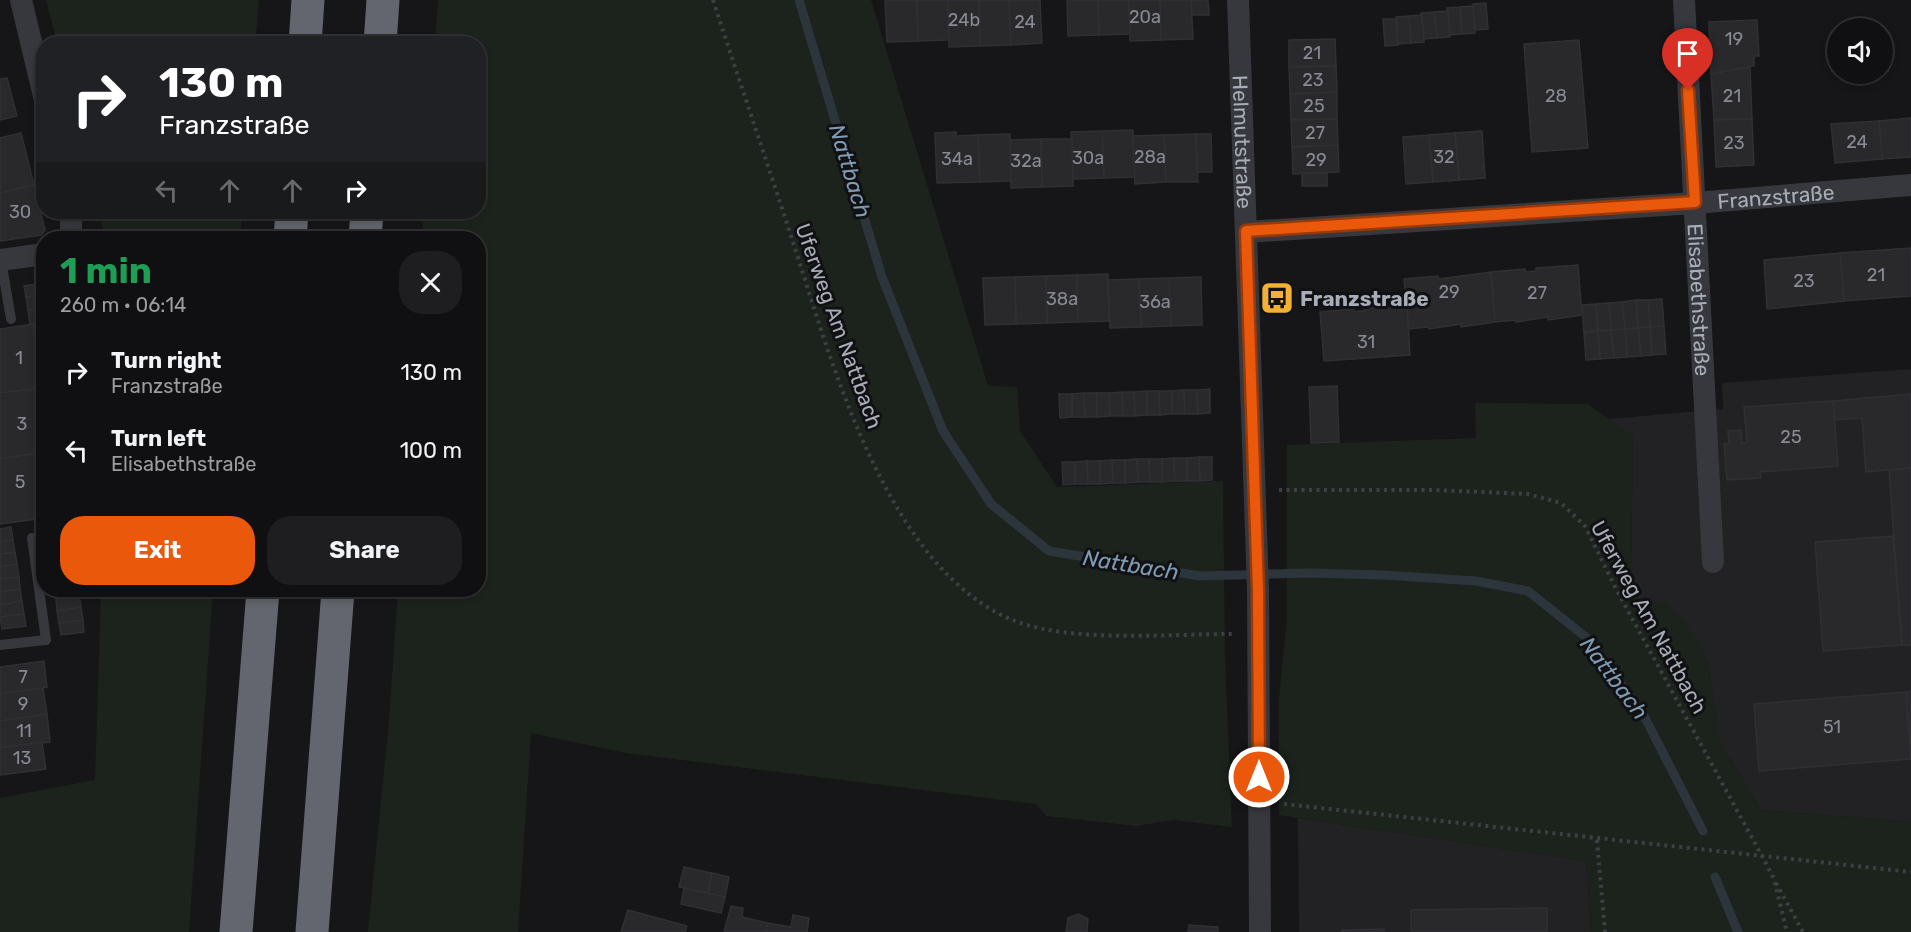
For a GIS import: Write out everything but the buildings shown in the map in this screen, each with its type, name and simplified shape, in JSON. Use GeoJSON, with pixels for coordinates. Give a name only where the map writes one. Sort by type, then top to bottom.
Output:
{"type":"FeatureCollection","features":[{"type":"Feature","properties":{"kind":"highway"},"geometry":{"type":"LineString","coordinates":[[305,36],[308,0]]}},
{"type":"Feature","properties":{"kind":"highway"},"geometry":{"type":"LineString","coordinates":[[381,36],[383,0]]}},
{"type":"Feature","properties":{"kind":"highway"},"geometry":{"type":"LineString","coordinates":[[236,932],[262,597]]}},
{"type":"Feature","properties":{"kind":"highway"},"geometry":{"type":"LineString","coordinates":[[312,932],[337,597]]}},
{"type":"Feature","properties":{"kind":"street"},"geometry":{"type":"LineString","coordinates":[[21,0],[36,63]]}},
{"type":"Feature","properties":{"kind":"street","name":"Helmutstraße"},"geometry":{"type":"LineString","coordinates":[[1238,0],[1258,590],[1260,932]]}},
{"type":"Feature","properties":{"kind":"street","name":"Elisabethstraße"},"geometry":{"type":"LineString","coordinates":[[1684,0],[1713,562]]}},
{"type":"Feature","properties":{"kind":"street","name":"Franzstraße"},"geometry":{"type":"LineString","coordinates":[[1246,231],[1695,202],[1911,185]]}},
{"type":"Feature","properties":{"kind":"street"},"geometry":{"type":"LineString","coordinates":[[1,260],[36,255]]}},
{"type":"Feature","properties":{"kind":"lane"},"geometry":{"type":"LineString","coordinates":[[1,260],[11,319]]}},
{"type":"Feature","properties":{"kind":"lane"},"geometry":{"type":"LineString","coordinates":[[32,538],[36,567]]}},
{"type":"Feature","properties":{"kind":"lane"},"geometry":{"type":"LineString","coordinates":[[0,645],[46,640],[40,597]]}},
{"type":"Feature","properties":{"kind":"path","name":"Uferweg Am Nattbach"},"geometry":{"type":"LineString","coordinates":[[713,0],[842,391],[878,473],[926,553],[973,597],[1015,621],[1067,634],[1258,634]]}},
{"type":"Feature","properties":{"kind":"path","name":"Uferweg Am Nattbach"},"geometry":{"type":"LineString","coordinates":[[1254,490],[1433,490],[1516,494],[1561,503],[1585,526],[1616,589],[1763,858],[1774,879],[1787,932]]}},
{"type":"Feature","properties":{"kind":"path"},"geometry":{"type":"LineString","coordinates":[[1259,801],[1597,840],[1911,872]]}},
{"type":"Feature","properties":{"kind":"path"},"geometry":{"type":"LineString","coordinates":[[1597,840],[1605,932]]}},
{"type":"Feature","properties":{"kind":"path"},"geometry":{"type":"LineString","coordinates":[[1774,879],[1803,932]]}},
{"type":"Feature","properties":{"kind":"shaded area"},"geometry":{"type":"Polygon","coordinates":[[[46,0],[259,0],[256,36],[55,36],[46,0]]]}},
{"type":"Feature","properties":{"kind":"shaded area"},"geometry":{"type":"Polygon","coordinates":[[[438,0],[871,0],[988,386],[1017,387],[1020,431],[1057,487],[1223,481],[1225,659],[1232,827],[1174,820],[1136,826],[1047,816],[1036,804],[626,753],[531,733],[518,932],[368,932],[389,720],[398,597],[486,597],[486,231],[423,231],[423,219],[486,219],[486,36],[435,36],[438,0]]]}},
{"type":"Feature","properties":{"kind":"shaded area"},"geometry":{"type":"Polygon","coordinates":[[[101,219],[241,219],[241,231],[103,231],[101,219]]]}},
{"type":"Feature","properties":{"kind":"shaded area"},"geometry":{"type":"Polygon","coordinates":[[[1911,369],[1911,822],[1761,810],[1719,740],[1708,662],[1638,605],[1631,568],[1633,436],[1609,419],[1723,409],[1722,383],[1911,369]]]}},
{"type":"Feature","properties":{"kind":"shaded area"},"geometry":{"type":"Polygon","coordinates":[[[1475,403],[1587,404],[1633,435],[1631,568],[1638,605],[1668,601],[1694,635],[1708,662],[1719,740],[1761,810],[1911,822],[1911,932],[1591,932],[1586,861],[1279,815],[1279,698],[1287,618],[1287,445],[1476,438],[1475,403]]]}},
{"type":"Feature","properties":{"kind":"shaded area"},"geometry":{"type":"Polygon","coordinates":[[[101,597],[213,597],[189,932],[0,932],[0,798],[95,780],[101,597]]]}},
{"type":"Feature","properties":{"kind":"shaded area"},"geometry":{"type":"Polygon","coordinates":[[[1298,818],[1586,861],[1591,932],[1299,932],[1298,818]]]}},
{"type":"Feature","properties":{"kind":"waterway","name":"Nattbach"},"geometry":{"type":"LineString","coordinates":[[799,0],[882,277],[943,431],[991,504],[1049,551],[1200,576],[1310,573],[1383,575],[1476,581],[1528,591],[1587,638],[1642,712],[1703,831]]}},
{"type":"Feature","properties":{"kind":"waterway","name":"Nattbach"},"geometry":{"type":"LineString","coordinates":[[1715,877],[1738,932]]}},
{"type":"Feature","properties":{"kind":"place","name":"Franzstraße"},"geometry":{"type":"Point","coordinates":[1277,298]}},
{"type":"Feature","properties":{"kind":"route"},"geometry":{"type":"LineString","coordinates":[[1259,777],[1258,590],[1246,231],[1695,202],[1688,90]]}}]}
